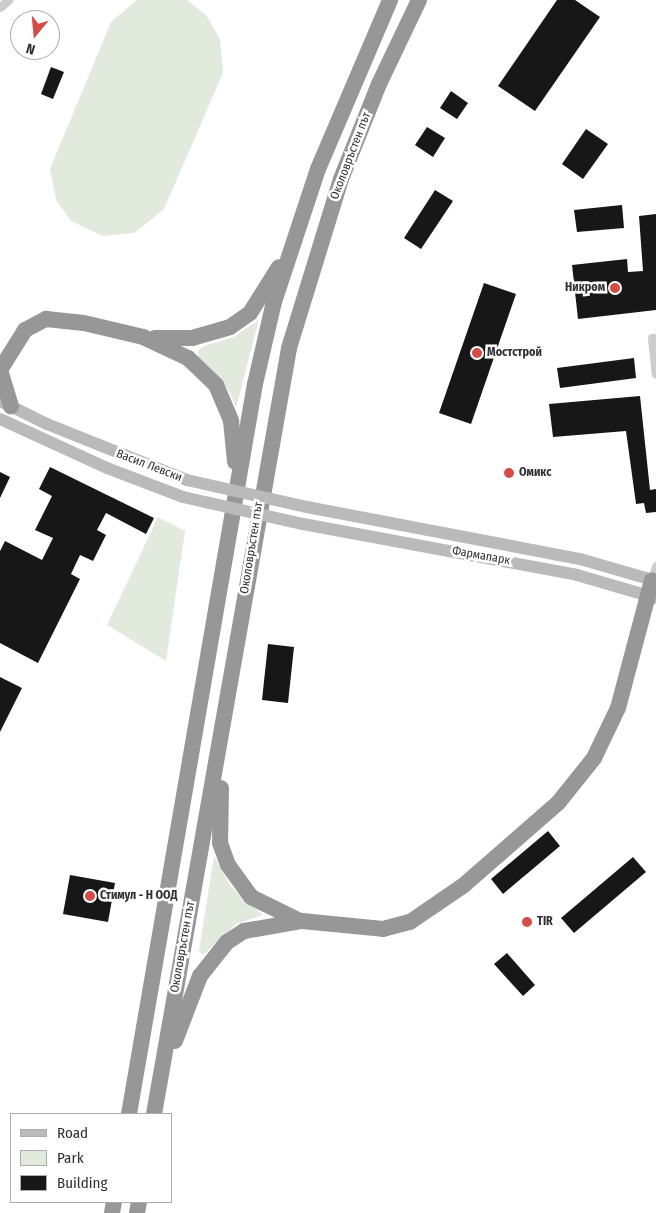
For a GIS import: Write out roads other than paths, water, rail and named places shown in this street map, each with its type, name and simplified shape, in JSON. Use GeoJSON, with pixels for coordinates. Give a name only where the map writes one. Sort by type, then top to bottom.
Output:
{"type":"FeatureCollection","features":[{"type":"Feature","properties":{"kind":"highway","name":"Околовръстен път"},"geometry":{"type":"LineString","coordinates":[[129,1113],[237,479],[257,376],[290,250],[342,105],[390,0]]}},
{"type":"Feature","properties":{"kind":"highway","name":"Околовръстен път"},"geometry":{"type":"LineString","coordinates":[[154,1113],[222,737],[261,490],[289,348],[341,179],[376,91],[419,0]]}},
{"type":"Feature","properties":{"kind":"highway"},"geometry":{"type":"LineString","coordinates":[[143,337],[192,338],[230,327],[250,313],[290,250]]}},
{"type":"Feature","properties":{"kind":"highway"},"geometry":{"type":"LineString","coordinates":[[5,403],[0,370],[25,330],[46,318],[84,323],[143,337],[188,358],[216,385],[231,421],[237,479]]}},
{"type":"Feature","properties":{"kind":"highway"},"geometry":{"type":"LineString","coordinates":[[160,1083],[188,999],[213,957],[244,931],[302,921],[383,929],[410,922],[464,885],[558,803],[594,758],[618,708],[653,584]]}},
{"type":"Feature","properties":{"kind":"highway"},"geometry":{"type":"LineString","coordinates":[[222,737],[220,842],[228,865],[251,897],[302,921]]}},
{"type":"Feature","properties":{"kind":"street"},"geometry":{"type":"LineString","coordinates":[[0,7],[8,0]]}},
{"type":"Feature","properties":{"kind":"street"},"geometry":{"type":"LineString","coordinates":[[656,338],[652,338],[656,374]]}},
{"type":"Feature","properties":{"kind":"street","name":"Васил Левски"},"geometry":{"type":"LineString","coordinates":[[5,403],[187,480],[307,507]]}},
{"type":"Feature","properties":{"kind":"street","name":"Васил Левски"},"geometry":{"type":"LineString","coordinates":[[0,419],[99,465],[183,497],[303,524]]}},
{"type":"Feature","properties":{"kind":"street","name":"Фармапарк"},"geometry":{"type":"LineString","coordinates":[[307,507],[571,557],[653,584]]}},
{"type":"Feature","properties":{"kind":"street","name":"Фармапарк"},"geometry":{"type":"LineString","coordinates":[[303,524],[568,573],[653,584]]}},
{"type":"Feature","properties":{"kind":"place","name":"Никром"},"geometry":{"type":"Point","coordinates":[615,288]}},
{"type":"Feature","properties":{"kind":"place","name":"Мостстрой"},"geometry":{"type":"Point","coordinates":[477,353]}},
{"type":"Feature","properties":{"kind":"place","name":"Омикс"},"geometry":{"type":"Point","coordinates":[509,473]}},
{"type":"Feature","properties":{"kind":"place","name":"Стимул - Н ООД"},"geometry":{"type":"Point","coordinates":[90,896]}},
{"type":"Feature","properties":{"kind":"place","name":"TIR"},"geometry":{"type":"Point","coordinates":[527,922]}}]}
